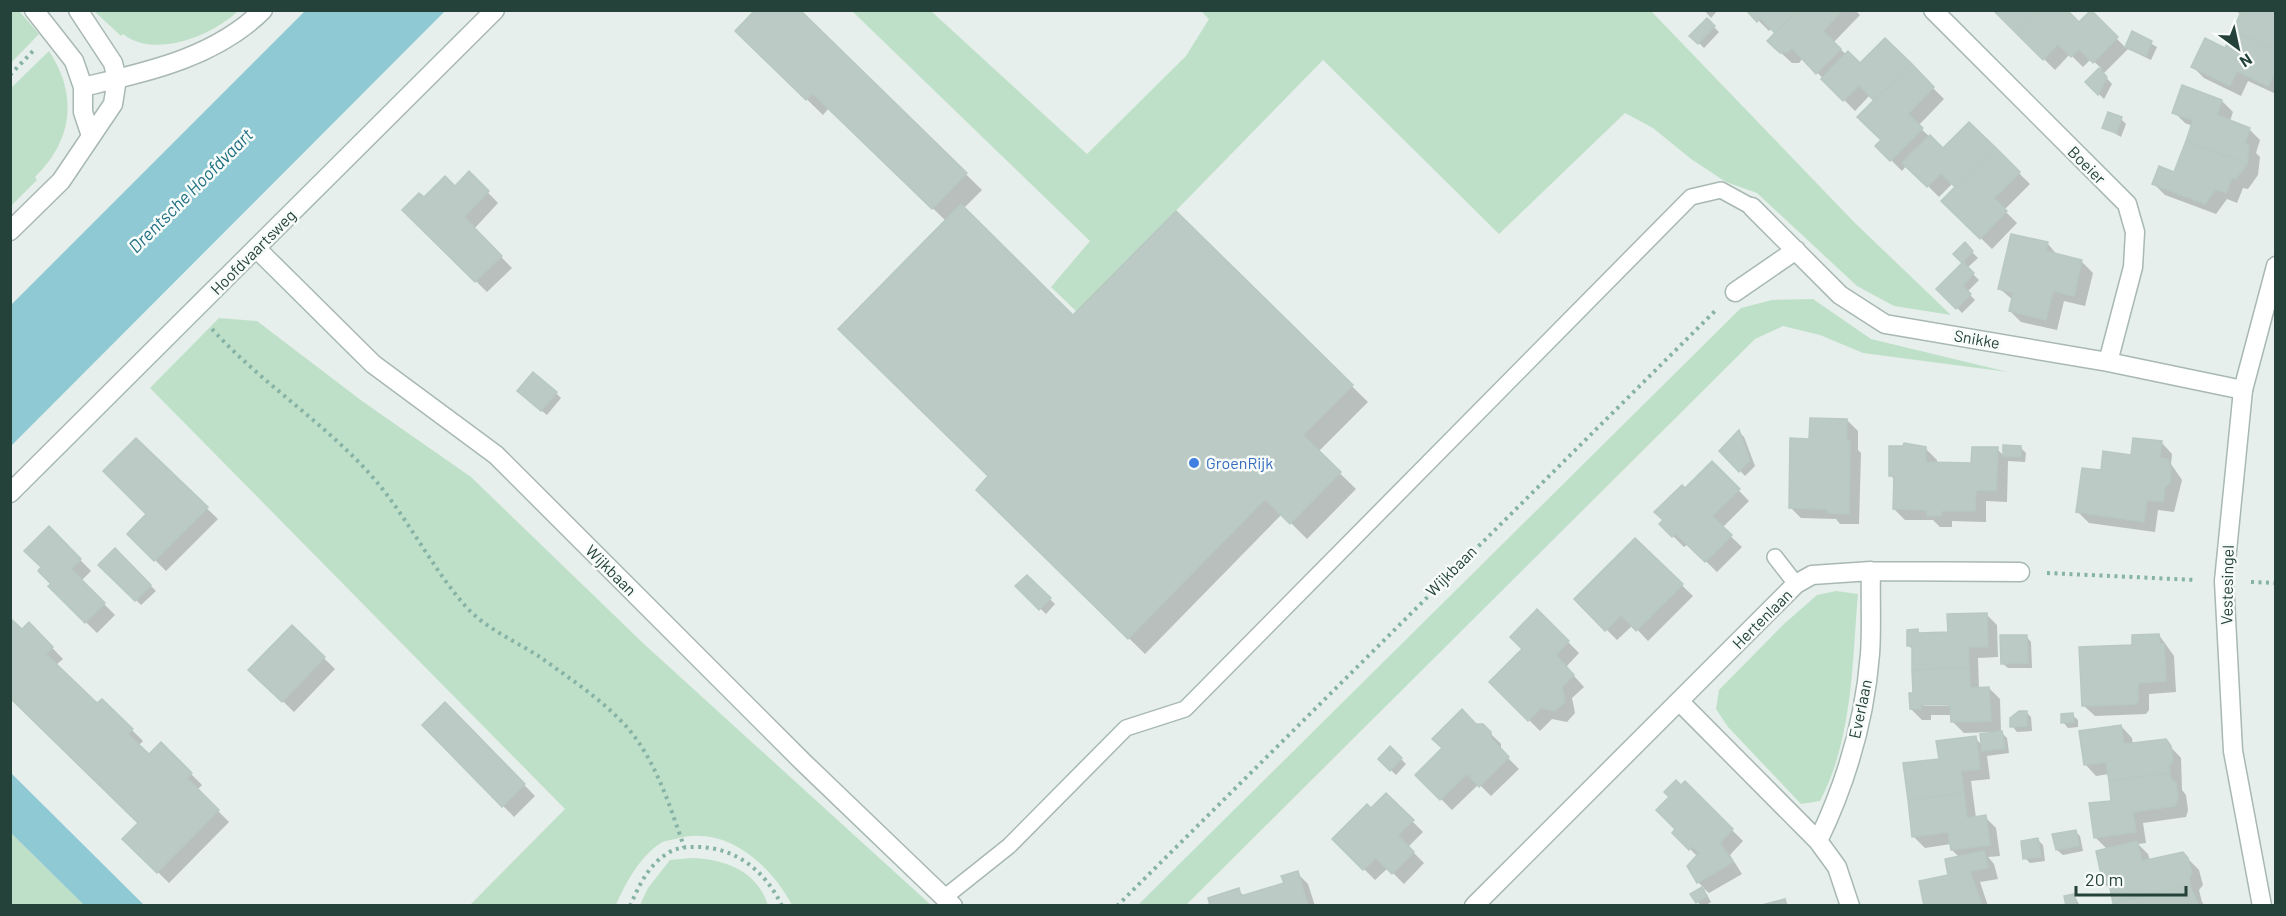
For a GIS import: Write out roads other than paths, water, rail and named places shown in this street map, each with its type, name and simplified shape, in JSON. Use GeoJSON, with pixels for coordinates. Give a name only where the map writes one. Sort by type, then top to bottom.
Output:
{"type":"FeatureCollection","features":[{"type":"Feature","properties":{"kind":"street"},"geometry":{"type":"LineString","coordinates":[[34,10],[74,61],[83,87],[83,112],[91,136]]}},
{"type":"Feature","properties":{"kind":"street"},"geometry":{"type":"LineString","coordinates":[[10,231],[61,181],[113,104],[117,79],[113,63],[104,46],[78,10]]}},
{"type":"Feature","properties":{"kind":"street"},"geometry":{"type":"LineString","coordinates":[[83,87],[190,57],[235,34],[263,10]]}},
{"type":"Feature","properties":{"kind":"street","name":"Hoofdvaartsweg"},"geometry":{"type":"LineString","coordinates":[[10,493],[495,10]]}},
{"type":"Feature","properties":{"kind":"street","name":"Boeier"},"geometry":{"type":"LineString","coordinates":[[1933,10],[2127,204],[2135,232],[2133,267],[2108,362]]}},
{"type":"Feature","properties":{"kind":"street","name":"Snikke"},"geometry":{"type":"LineString","coordinates":[[1752,207],[1840,295],[1885,324],[2108,362],[2243,390]]}},
{"type":"Feature","properties":{"kind":"street","name":"Wijkbaan"},"geometry":{"type":"LineString","coordinates":[[256,248],[373,364],[496,455],[803,762],[949,901]]}},
{"type":"Feature","properties":{"kind":"street"},"geometry":{"type":"LineString","coordinates":[[1735,292],[1766,268],[1796,250]]}},
{"type":"Feature","properties":{"kind":"street","name":"Vestesingel"},"geometry":{"type":"LineString","coordinates":[[2262,906],[2233,752],[2224,581],[2243,390],[2276,266]]}},
{"type":"Feature","properties":{"kind":"street","name":"Hertenlaan"},"geometry":{"type":"LineString","coordinates":[[1474,906],[1796,584],[1812,575],[1870,571],[2020,572]]}},
{"type":"Feature","properties":{"kind":"street","name":"Everlaan"},"geometry":{"type":"LineString","coordinates":[[1818,841],[1835,806],[1863,707],[1870,653],[1870,571]]}},
{"type":"Feature","properties":{"kind":"street"},"geometry":{"type":"LineString","coordinates":[[1680,702],[1818,841],[1837,867],[1850,906]]}},
{"type":"Feature","properties":{"kind":"lane"},"geometry":{"type":"LineString","coordinates":[[949,901],[1009,846],[1126,728],[1185,709],[1691,197],[1721,190],[1752,207]]}},
{"type":"Feature","properties":{"kind":"lane"},"geometry":{"type":"LineString","coordinates":[[1775,557],[1796,584]]}},
{"type":"Feature","properties":{"kind":"water","name":"Drentsche Hoofdvaart"},"geometry":{"type":"Polygon","coordinates":[[[305,11],[445,11],[11,446],[11,305],[305,11]]]}},
{"type":"Feature","properties":{"kind":"water"},"geometry":{"type":"Polygon","coordinates":[[[11,773],[144,905],[84,905],[11,833],[11,773]]]}},
{"type":"Feature","properties":{"kind":"place","name":"GroenRijk"},"geometry":{"type":"Point","coordinates":[1194,463]}}]}
